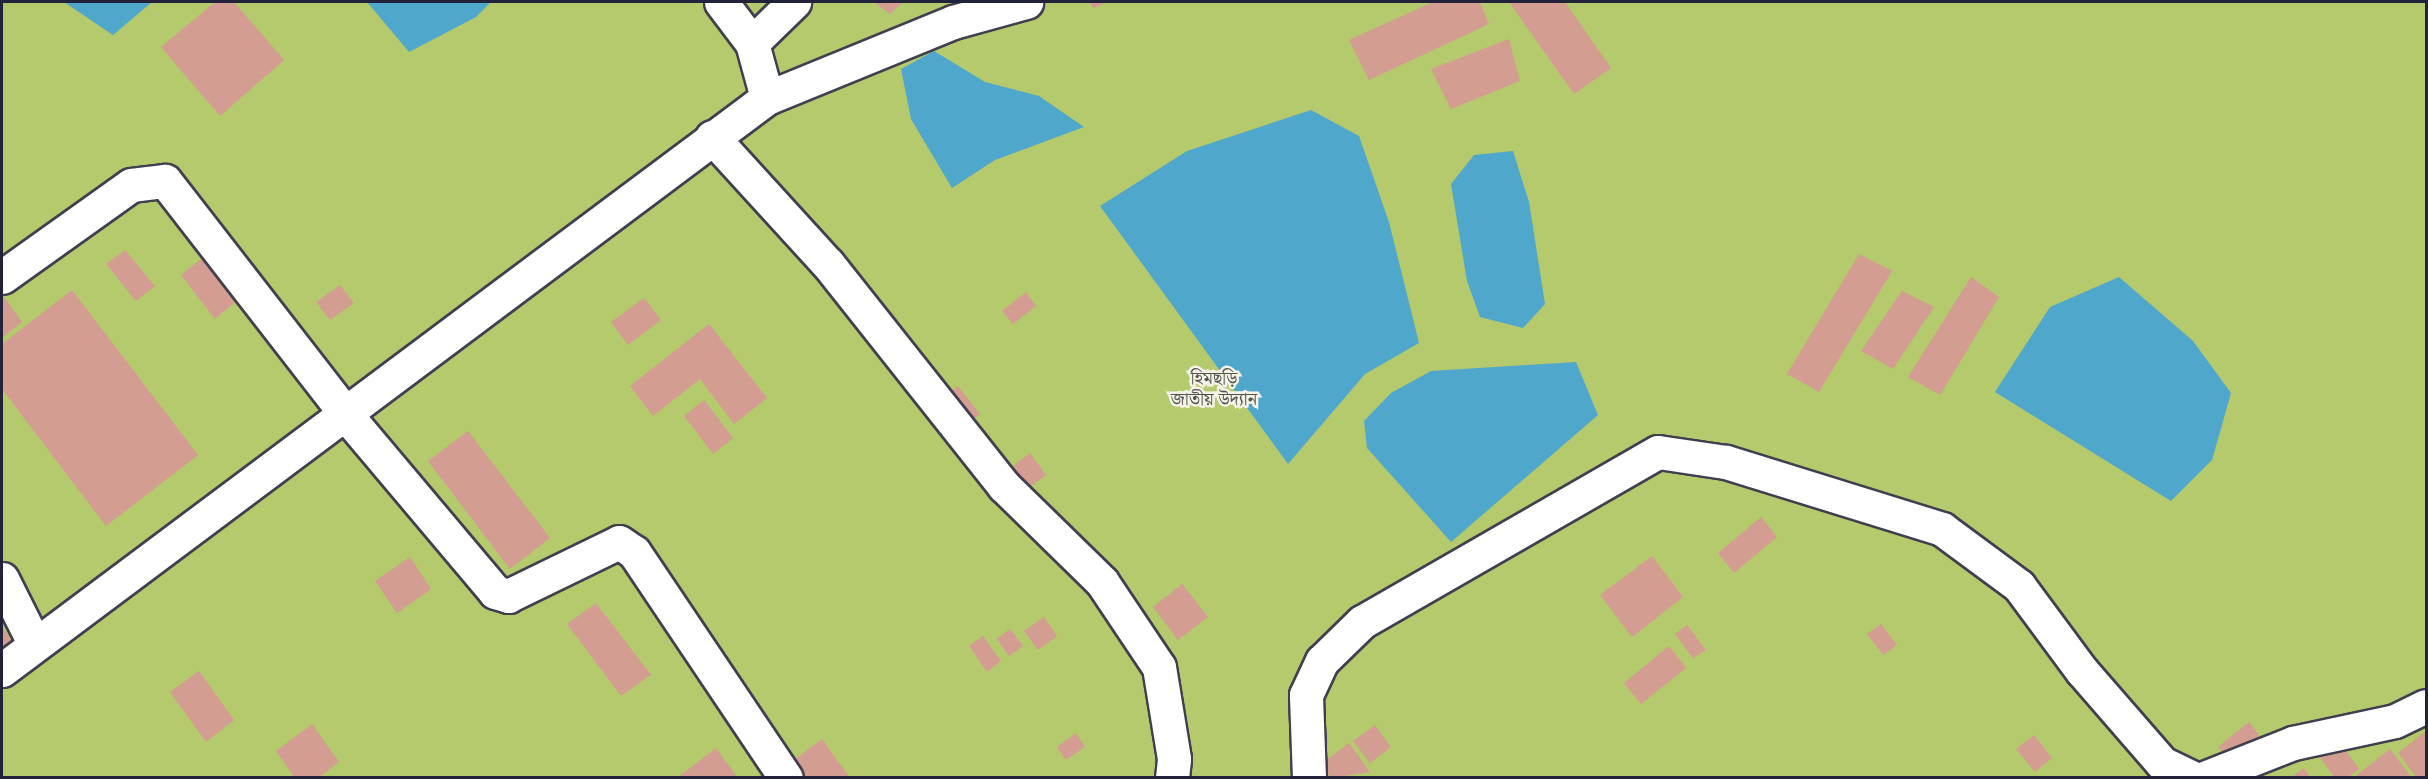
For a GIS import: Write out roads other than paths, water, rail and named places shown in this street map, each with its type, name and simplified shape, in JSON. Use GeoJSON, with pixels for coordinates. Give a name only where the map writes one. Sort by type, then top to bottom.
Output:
{"type":"FeatureCollection","features":[{"type":"Feature","properties":{"kind":"street"},"geometry":{"type":"LineString","coordinates":[[720,2],[752,43],[768,98]]}},
{"type":"Feature","properties":{"kind":"street"},"geometry":{"type":"LineString","coordinates":[[752,43],[794,2]]}},
{"type":"Feature","properties":{"kind":"street"},"geometry":{"type":"LineString","coordinates":[[2,670],[34,643],[347,416],[712,137],[768,98],[953,22],[1026,2]]}},
{"type":"Feature","properties":{"kind":"street"},"geometry":{"type":"LineString","coordinates":[[712,137],[828,264],[1004,486],[1102,582],[1159,667],[1174,759],[1172,777]]}},
{"type":"Feature","properties":{"kind":"street"},"geometry":{"type":"LineString","coordinates":[[2,277],[131,185],[165,181],[347,416],[495,592],[508,596],[619,542],[634,552],[786,777]]}},
{"type":"Feature","properties":{"kind":"street"},"geometry":{"type":"LineString","coordinates":[[1309,777],[1306,695],[1322,662],[1362,622],[1658,452],[1726,462],[1942,530],[2019,586],[2082,671],[2162,763],[2193,777]]}},
{"type":"Feature","properties":{"kind":"street"},"geometry":{"type":"LineString","coordinates":[[2,579],[34,643]]}},
{"type":"Feature","properties":{"kind":"street"},"geometry":{"type":"LineString","coordinates":[[2204,777],[2293,743],[2395,722],[2427,706]]}},
{"type":"Feature","properties":{"kind":"water"},"geometry":{"type":"Polygon","coordinates":[[[64,2],[152,2],[113,35],[64,2]]]}},
{"type":"Feature","properties":{"kind":"water"},"geometry":{"type":"Polygon","coordinates":[[[367,2],[491,2],[476,17],[409,52],[367,2]]]}},
{"type":"Feature","properties":{"kind":"water"},"geometry":{"type":"Polygon","coordinates":[[[934,51],[985,82],[1039,96],[1084,127],[995,160],[952,188],[911,119],[901,69],[934,51]]]}},
{"type":"Feature","properties":{"kind":"water"},"geometry":{"type":"Polygon","coordinates":[[[1311,110],[1359,136],[1389,222],[1419,343],[1365,374],[1288,464],[1100,206],[1187,151],[1311,110]]]}},
{"type":"Feature","properties":{"kind":"water"},"geometry":{"type":"Polygon","coordinates":[[[1513,151],[1529,202],[1545,304],[1523,328],[1480,317],[1467,281],[1451,184],[1474,155],[1513,151]]]}},
{"type":"Feature","properties":{"kind":"water"},"geometry":{"type":"Polygon","coordinates":[[[2119,277],[2193,341],[2231,393],[2212,460],[2171,501],[1995,392],[2050,307],[2119,277]]]}},
{"type":"Feature","properties":{"kind":"water"},"geometry":{"type":"Polygon","coordinates":[[[1576,362],[1598,415],[1451,542],[1367,448],[1364,421],[1391,393],[1431,371],[1576,362]]]}},
{"type":"Feature","properties":{"kind":"park label","name":"হিমছড়ি জাতীয় উদ্যান"},"geometry":{"type":"Point","coordinates":[1214,389]}}]}
